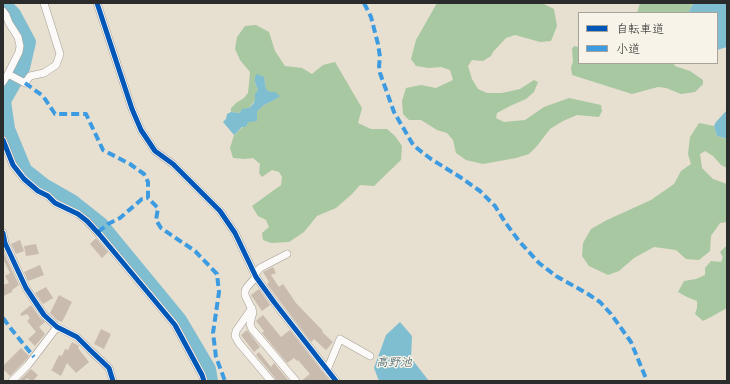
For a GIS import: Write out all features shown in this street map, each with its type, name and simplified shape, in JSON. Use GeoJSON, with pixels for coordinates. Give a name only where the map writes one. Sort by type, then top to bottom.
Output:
{"type":"FeatureCollection","features":[{"type":"Feature","properties":{"kind":"street"},"geometry":{"type":"LineString","coordinates":[[8,74],[25,83],[30,76],[44,73],[56,65],[60,54],[44,3]]}},
{"type":"Feature","properties":{"kind":"street"},"geometry":{"type":"LineString","coordinates":[[97,3],[132,109],[141,130],[155,151],[173,164],[220,212],[235,233],[255,276],[336,381]]}},
{"type":"Feature","properties":{"kind":"street"},"geometry":{"type":"LineString","coordinates":[[3,11],[18,37],[20,46],[19,52],[3,82]]}},
{"type":"Feature","properties":{"kind":"street"},"geometry":{"type":"LineString","coordinates":[[3,140],[13,165],[24,179],[38,191],[48,196],[55,203],[87,220],[175,325],[204,381]]}},
{"type":"Feature","properties":{"kind":"street"},"geometry":{"type":"LineString","coordinates":[[3,234],[4,243],[26,288],[44,315],[57,327],[77,338],[109,368],[113,381]]}},
{"type":"Feature","properties":{"kind":"street"},"geometry":{"type":"LineString","coordinates":[[286,254],[260,268],[245,291],[253,312],[250,324],[252,329],[296,381]]}},
{"type":"Feature","properties":{"kind":"street"},"geometry":{"type":"LineString","coordinates":[[252,308],[236,331],[235,336],[239,343],[271,381]]}},
{"type":"Feature","properties":{"kind":"street"},"geometry":{"type":"LineString","coordinates":[[12,381],[28,365],[57,327]]}},
{"type":"Feature","properties":{"kind":"street"},"geometry":{"type":"LineString","coordinates":[[327,370],[340,339],[370,356]]}},
{"type":"Feature","properties":{"kind":"green space"},"geometry":{"type":"Polygon","coordinates":[[[437,3],[542,3],[554,9],[557,26],[551,41],[540,42],[515,35],[506,38],[491,56],[483,61],[472,60],[468,66],[472,79],[478,89],[487,93],[502,93],[520,89],[534,80],[538,82],[534,92],[526,99],[497,113],[496,118],[504,122],[525,120],[544,107],[569,98],[601,105],[602,111],[599,117],[577,115],[550,129],[529,154],[483,164],[466,160],[456,153],[453,140],[447,133],[437,130],[421,120],[409,120],[403,114],[402,101],[406,88],[421,85],[436,88],[453,80],[450,70],[441,67],[429,68],[416,66],[411,59],[416,40],[437,3]]]}},
{"type":"Feature","properties":{"kind":"green space"},"geometry":{"type":"Polygon","coordinates":[[[640,3],[694,3],[690,12],[637,12],[640,3]]]}},
{"type":"Feature","properties":{"kind":"green space"},"geometry":{"type":"Polygon","coordinates":[[[256,25],[269,32],[275,51],[285,66],[302,68],[312,74],[323,65],[335,62],[362,108],[358,123],[371,129],[387,129],[395,136],[402,146],[401,160],[374,186],[360,185],[336,208],[317,216],[304,232],[289,242],[271,243],[263,240],[262,233],[269,227],[266,220],[258,216],[252,206],[281,185],[282,177],[279,172],[272,170],[262,177],[259,173],[260,164],[253,158],[233,158],[230,148],[234,135],[249,122],[256,111],[276,99],[266,89],[264,77],[255,82],[258,90],[255,100],[249,108],[240,113],[231,112],[231,108],[248,93],[250,72],[240,60],[235,49],[237,37],[245,26],[256,25]]]}},
{"type":"Feature","properties":{"kind":"green space"},"geometry":{"type":"Polygon","coordinates":[[[574,46],[578,47],[578,64],[674,64],[675,66],[690,71],[703,80],[703,84],[695,92],[681,94],[666,88],[658,87],[632,94],[572,75],[572,49],[574,46]]]}},
{"type":"Feature","properties":{"kind":"green space"},"geometry":{"type":"Polygon","coordinates":[[[699,123],[714,126],[717,136],[727,140],[727,168],[721,165],[713,156],[705,151],[700,154],[702,168],[713,179],[727,184],[727,222],[720,223],[711,236],[710,251],[699,260],[686,259],[676,250],[654,247],[634,258],[619,271],[608,275],[589,266],[582,256],[583,243],[591,229],[651,200],[674,184],[681,171],[691,164],[688,154],[690,137],[699,123]]]}},
{"type":"Feature","properties":{"kind":"green space"},"geometry":{"type":"Polygon","coordinates":[[[727,245],[727,308],[703,321],[695,314],[697,301],[678,292],[684,281],[696,279],[705,275],[705,268],[711,261],[721,262],[723,257],[720,252],[727,245]]]}},
{"type":"Feature","properties":{"kind":"water"},"geometry":{"type":"Polygon","coordinates":[[[694,3],[727,3],[727,47],[718,50],[718,12],[689,11],[694,3]]]}},
{"type":"Feature","properties":{"kind":"water"},"geometry":{"type":"Polygon","coordinates":[[[257,74],[264,77],[266,89],[270,92],[275,92],[280,96],[264,105],[257,111],[257,121],[249,122],[234,135],[223,122],[226,119],[227,114],[231,112],[240,113],[242,109],[249,108],[253,104],[255,94],[258,90],[255,82],[255,77],[257,74]]]}},
{"type":"Feature","properties":{"kind":"water"},"geometry":{"type":"Polygon","coordinates":[[[727,110],[727,140],[717,136],[714,126],[727,110]]]}},
{"type":"Feature","properties":{"kind":"water","name":"高野池"},"geometry":{"type":"Polygon","coordinates":[[[400,322],[412,336],[411,358],[429,381],[379,381],[374,368],[386,335],[400,322]]]}},
{"type":"Feature","properties":{"kind":"building"},"geometry":{"type":"Polygon","coordinates":[[[96,238],[108,252],[102,258],[90,244],[96,238]]]}},
{"type":"Feature","properties":{"kind":"building"},"geometry":{"type":"Polygon","coordinates":[[[20,240],[24,251],[16,254],[11,244],[20,240]]]}},
{"type":"Feature","properties":{"kind":"building"},"geometry":{"type":"Polygon","coordinates":[[[36,244],[39,254],[26,256],[24,246],[36,244]]]}},
{"type":"Feature","properties":{"kind":"building"},"geometry":{"type":"Polygon","coordinates":[[[3,251],[19,285],[12,290],[12,292],[3,296],[3,285],[9,283],[5,276],[10,273],[3,259],[3,251]]]}},
{"type":"Feature","properties":{"kind":"building"},"geometry":{"type":"Polygon","coordinates":[[[40,265],[44,275],[28,281],[24,272],[40,265]]]}},
{"type":"Feature","properties":{"kind":"building"},"geometry":{"type":"Polygon","coordinates":[[[273,267],[276,273],[271,275],[279,287],[283,284],[296,303],[333,342],[326,350],[314,339],[311,342],[267,284],[269,282],[263,272],[273,267]]]}},
{"type":"Feature","properties":{"kind":"building"},"geometry":{"type":"Polygon","coordinates":[[[46,287],[53,298],[43,304],[35,293],[46,287]]]}},
{"type":"Feature","properties":{"kind":"building"},"geometry":{"type":"Polygon","coordinates":[[[259,289],[270,305],[262,311],[251,295],[259,289]]]}},
{"type":"Feature","properties":{"kind":"building"},"geometry":{"type":"Polygon","coordinates":[[[59,295],[72,302],[62,322],[57,320],[50,313],[59,295]]]}},
{"type":"Feature","properties":{"kind":"building"},"geometry":{"type":"Polygon","coordinates":[[[31,305],[40,318],[45,322],[39,327],[45,334],[35,346],[28,339],[36,332],[27,321],[30,318],[27,314],[22,316],[20,314],[31,305]]]}},
{"type":"Feature","properties":{"kind":"building"},"geometry":{"type":"Polygon","coordinates":[[[263,315],[281,337],[290,330],[330,381],[301,381],[310,374],[298,360],[297,361],[294,358],[287,363],[262,333],[264,331],[256,321],[263,315]]]}},
{"type":"Feature","properties":{"kind":"building"},"geometry":{"type":"Polygon","coordinates":[[[101,329],[111,334],[104,349],[94,344],[101,329]]]}},
{"type":"Feature","properties":{"kind":"building"},"geometry":{"type":"Polygon","coordinates":[[[247,330],[260,347],[254,352],[241,335],[247,330]]]}},
{"type":"Feature","properties":{"kind":"building"},"geometry":{"type":"Polygon","coordinates":[[[72,342],[79,346],[78,348],[89,362],[76,373],[67,363],[61,376],[51,370],[59,355],[62,356],[65,349],[68,350],[72,342]]]}},
{"type":"Feature","properties":{"kind":"building"},"geometry":{"type":"Polygon","coordinates":[[[21,348],[29,356],[10,376],[3,369],[3,366],[21,348]]]}},
{"type":"Feature","properties":{"kind":"building"},"geometry":{"type":"Polygon","coordinates":[[[259,352],[271,367],[274,363],[289,381],[276,381],[256,355],[259,352]]]}},
{"type":"Feature","properties":{"kind":"building"},"geometry":{"type":"Polygon","coordinates":[[[31,369],[38,375],[33,381],[27,378],[25,381],[19,381],[31,369]]]}},
{"type":"Feature","properties":{"kind":"waterway"},"geometry":{"type":"LineString","coordinates":[[3,3],[14,14],[29,42],[23,68],[4,101],[8,129],[25,170],[44,185],[72,201],[101,224],[180,320],[209,369],[211,381]]}},
{"type":"Feature","properties":{"kind":"marked path"},"geometry":{"type":"LineString","coordinates":[[364,3],[371,17],[378,44],[380,73],[394,112],[412,143],[431,159],[480,191],[495,206],[519,241],[539,263],[556,276],[600,302],[611,314],[631,342],[647,381]]}},
{"type":"Feature","properties":{"kind":"marked path"},"geometry":{"type":"LineString","coordinates":[[25,83],[43,96],[55,114],[86,114],[103,150],[130,164],[144,174],[148,182],[148,198],[158,208],[156,220],[161,228],[195,251],[217,274],[219,292],[213,333],[216,357],[225,381]]}},
{"type":"Feature","properties":{"kind":"marked path"},"geometry":{"type":"LineString","coordinates":[[98,232],[108,224],[120,218],[142,199],[148,198]]}},
{"type":"Feature","properties":{"kind":"marked path"},"geometry":{"type":"LineString","coordinates":[[3,318],[34,357]]}},
{"type":"Feature","properties":{"kind":"cycle path"},"geometry":{"type":"LineString","coordinates":[[97,3],[132,109],[141,130],[155,151],[173,164],[220,211],[235,233],[256,277],[336,381]]}},
{"type":"Feature","properties":{"kind":"cycle path"},"geometry":{"type":"LineString","coordinates":[[3,140],[13,165],[24,179],[38,191],[48,196],[55,203],[78,214],[87,221],[175,325],[204,381]]}},
{"type":"Feature","properties":{"kind":"cycle path"},"geometry":{"type":"LineString","coordinates":[[3,233],[5,243],[26,288],[44,315],[57,327],[77,337],[109,368],[113,381]]}}]}
